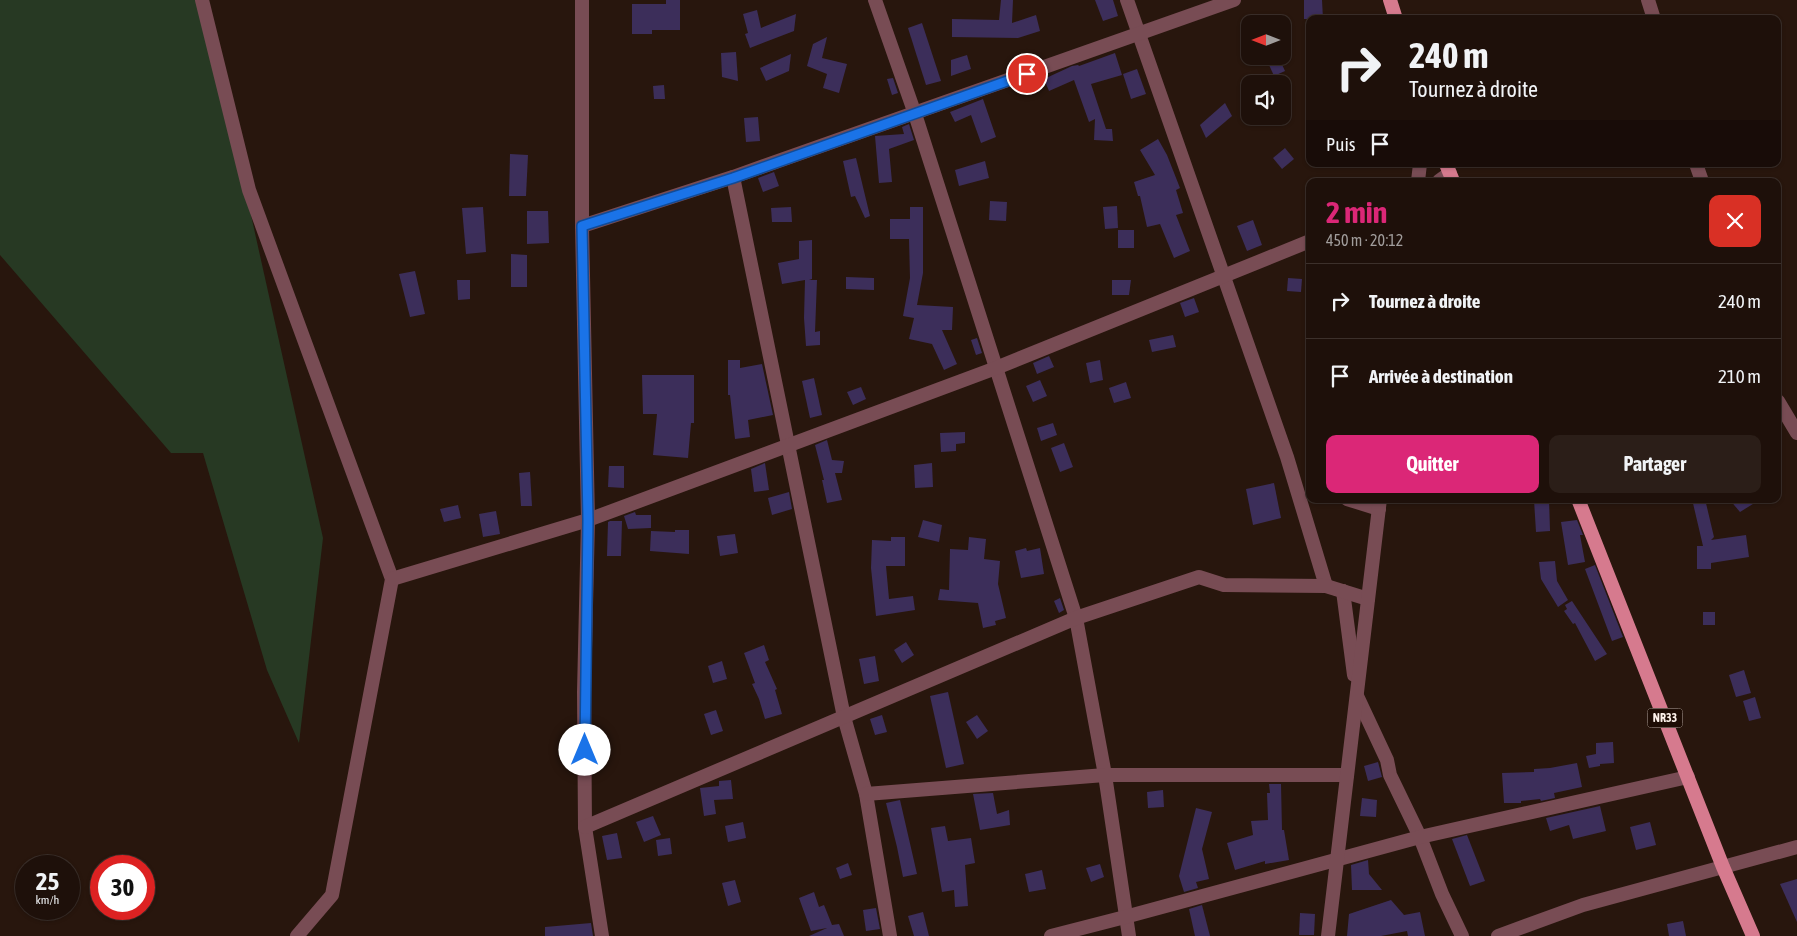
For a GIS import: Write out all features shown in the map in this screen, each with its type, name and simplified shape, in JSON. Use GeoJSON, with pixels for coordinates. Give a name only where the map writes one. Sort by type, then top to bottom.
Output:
{"type":"FeatureCollection","features":[{"type":"Feature","properties":{"kind":"main road"},"geometry":{"type":"LineString","coordinates":[[1390,0],[1395,15]]}},
{"type":"Feature","properties":{"kind":"main road","name":"NR33"},"geometry":{"type":"LineString","coordinates":[[1580,503],[1723,867],[1753,936]]}},
{"type":"Feature","properties":{"kind":"street"},"geometry":{"type":"LineString","coordinates":[[202,0],[249,190],[392,579],[332,895],[297,936]]}},
{"type":"Feature","properties":{"kind":"street"},"geometry":{"type":"LineString","coordinates":[[582,0],[582,226],[588,520],[584,692],[585,826],[602,936]]}},
{"type":"Feature","properties":{"kind":"street"},"geometry":{"type":"LineString","coordinates":[[875,0],[915,114],[1076,618],[1105,776],[1129,936]]}},
{"type":"Feature","properties":{"kind":"street"},"geometry":{"type":"LineString","coordinates":[[1127,0],[1287,458],[1326,586]]}},
{"type":"Feature","properties":{"kind":"street"},"geometry":{"type":"LineString","coordinates":[[582,226],[733,178],[1234,0]]}},
{"type":"Feature","properties":{"kind":"street"},"geometry":{"type":"LineString","coordinates":[[1648,0],[1653,15]]}},
{"type":"Feature","properties":{"kind":"street"},"geometry":{"type":"LineString","coordinates":[[733,178],[844,717],[866,794],[890,936]]}},
{"type":"Feature","properties":{"kind":"street"},"geometry":{"type":"LineString","coordinates":[[392,579],[588,520],[996,368],[1306,243]]}},
{"type":"Feature","properties":{"kind":"street"},"geometry":{"type":"LineString","coordinates":[[1781,406],[1797,433]]}},
{"type":"Feature","properties":{"kind":"street"},"geometry":{"type":"LineString","coordinates":[[1294,481],[1306,486]]}},
{"type":"Feature","properties":{"kind":"street"},"geometry":{"type":"LineString","coordinates":[[1328,936],[1379,504]]}},
{"type":"Feature","properties":{"kind":"street"},"geometry":{"type":"LineString","coordinates":[[585,826],[1076,618],[1199,576],[1224,585],[1326,586],[1368,599]]}},
{"type":"Feature","properties":{"kind":"street"},"geometry":{"type":"LineString","coordinates":[[1343,591],[1357,695],[1386,760],[1390,775],[1420,837],[1442,894],[1462,936]]}},
{"type":"Feature","properties":{"kind":"street"},"geometry":{"type":"LineString","coordinates":[[866,794],[1105,776],[1347,775]]}},
{"type":"Feature","properties":{"kind":"street"},"geometry":{"type":"LineString","coordinates":[[1051,936],[1125,918],[1420,837],[1688,777]]}},
{"type":"Feature","properties":{"kind":"street"},"geometry":{"type":"LineString","coordinates":[[1498,936],[1583,905],[1797,847]]}},
{"type":"Feature","properties":{"kind":"green space"},"geometry":{"type":"Polygon","coordinates":[[[0,0],[203,0],[323,538],[299,743],[267,670],[203,453],[171,453],[0,255],[0,0]]]}},
{"type":"Feature","properties":{"kind":"building"},"geometry":{"type":"Polygon","coordinates":[[[666,0],[680,0],[680,30],[652,30],[652,34],[632,34],[632,4],[666,4],[666,0]]]}},
{"type":"Feature","properties":{"kind":"building"},"geometry":{"type":"Polygon","coordinates":[[[1001,0],[1013,0],[1012,23],[1036,15],[1040,31],[1018,38],[952,37],[952,19],[999,20],[1001,0]]]}},
{"type":"Feature","properties":{"kind":"building"},"geometry":{"type":"Polygon","coordinates":[[[1095,0],[1113,0],[1118,16],[1103,21],[1095,0]]]}},
{"type":"Feature","properties":{"kind":"building"},"geometry":{"type":"Polygon","coordinates":[[[1304,0],[1322,0],[1323,15],[1306,15],[1306,19],[1304,19],[1304,0]]]}},
{"type":"Feature","properties":{"kind":"building"},"geometry":{"type":"Polygon","coordinates":[[[757,10],[761,28],[796,14],[794,31],[750,48],[745,34],[748,33],[743,14],[757,10]]]}},
{"type":"Feature","properties":{"kind":"building"},"geometry":{"type":"Polygon","coordinates":[[[922,23],[941,81],[926,85],[908,28],[922,23]]]}},
{"type":"Feature","properties":{"kind":"building"},"geometry":{"type":"Polygon","coordinates":[[[827,37],[822,58],[847,64],[839,93],[823,88],[827,74],[807,66],[813,44],[827,37]]]}},
{"type":"Feature","properties":{"kind":"building"},"geometry":{"type":"Polygon","coordinates":[[[736,52],[738,81],[722,77],[721,53],[736,52]]]}},
{"type":"Feature","properties":{"kind":"building"},"geometry":{"type":"Polygon","coordinates":[[[1115,53],[1122,75],[1091,84],[1106,129],[1112,129],[1113,141],[1094,140],[1095,119],[1089,122],[1074,80],[1049,91],[1044,79],[1072,66],[1079,66],[1115,53]]]}},
{"type":"Feature","properties":{"kind":"building"},"geometry":{"type":"Polygon","coordinates":[[[791,54],[789,71],[766,81],[760,68],[791,54]]]}},
{"type":"Feature","properties":{"kind":"building"},"geometry":{"type":"Polygon","coordinates":[[[967,55],[971,69],[951,76],[951,60],[967,55]]]}},
{"type":"Feature","properties":{"kind":"building"},"geometry":{"type":"Polygon","coordinates":[[[1269,65],[1282,65],[1285,71],[1274,75],[1269,65]]]}},
{"type":"Feature","properties":{"kind":"building"},"geometry":{"type":"Polygon","coordinates":[[[1137,69],[1146,94],[1131,99],[1123,74],[1137,69]]]}},
{"type":"Feature","properties":{"kind":"building"},"geometry":{"type":"Polygon","coordinates":[[[893,78],[898,93],[892,95],[887,79],[893,78]]]}},
{"type":"Feature","properties":{"kind":"building"},"geometry":{"type":"Polygon","coordinates":[[[664,85],[665,99],[654,99],[653,86],[664,85]]]}},
{"type":"Feature","properties":{"kind":"building"},"geometry":{"type":"Polygon","coordinates":[[[983,99],[996,137],[981,143],[971,115],[955,122],[950,112],[983,99]]]}},
{"type":"Feature","properties":{"kind":"building"},"geometry":{"type":"Polygon","coordinates":[[[1225,103],[1232,116],[1206,138],[1200,125],[1225,103]]]}},
{"type":"Feature","properties":{"kind":"building"},"geometry":{"type":"Polygon","coordinates":[[[758,117],[760,141],[746,142],[744,118],[758,117]]]}},
{"type":"Feature","properties":{"kind":"building"},"geometry":{"type":"Polygon","coordinates":[[[909,124],[914,140],[889,149],[892,182],[879,183],[875,136],[904,134],[902,127],[909,124]]]}},
{"type":"Feature","properties":{"kind":"building"},"geometry":{"type":"Polygon","coordinates":[[[1158,139],[1167,155],[1180,188],[1176,190],[1183,213],[1176,215],[1190,251],[1174,258],[1160,224],[1147,227],[1140,196],[1138,196],[1134,182],[1155,175],[1140,150],[1158,139]]]}},
{"type":"Feature","properties":{"kind":"building"},"geometry":{"type":"Polygon","coordinates":[[[1285,148],[1294,159],[1282,169],[1273,158],[1285,148]]]}},
{"type":"Feature","properties":{"kind":"building"},"geometry":{"type":"Polygon","coordinates":[[[510,154],[528,155],[526,196],[509,196],[510,154]]]}},
{"type":"Feature","properties":{"kind":"building"},"geometry":{"type":"Polygon","coordinates":[[[856,158],[870,216],[865,218],[855,196],[851,197],[843,161],[856,158]]]}},
{"type":"Feature","properties":{"kind":"building"},"geometry":{"type":"Polygon","coordinates":[[[985,161],[989,178],[959,186],[955,170],[985,161]]]}},
{"type":"Feature","properties":{"kind":"building"},"geometry":{"type":"Polygon","coordinates":[[[774,172],[779,186],[763,192],[758,178],[774,172]]]}},
{"type":"Feature","properties":{"kind":"building"},"geometry":{"type":"Polygon","coordinates":[[[990,201],[1007,202],[1006,221],[989,220],[990,201]]]}},
{"type":"Feature","properties":{"kind":"building"},"geometry":{"type":"Polygon","coordinates":[[[1117,206],[1118,228],[1105,229],[1103,207],[1117,206]]]}},
{"type":"Feature","properties":{"kind":"building"},"geometry":{"type":"Polygon","coordinates":[[[483,207],[486,252],[466,254],[462,208],[483,207]]]}},
{"type":"Feature","properties":{"kind":"building"},"geometry":{"type":"Polygon","coordinates":[[[791,207],[792,222],[772,222],[771,208],[791,207]]]}},
{"type":"Feature","properties":{"kind":"building"},"geometry":{"type":"Polygon","coordinates":[[[910,207],[923,207],[923,273],[917,305],[953,307],[952,330],[942,330],[957,364],[944,370],[932,344],[909,339],[914,318],[903,316],[910,278],[909,239],[890,239],[890,219],[910,219],[910,207]]]}},
{"type":"Feature","properties":{"kind":"building"},"geometry":{"type":"Polygon","coordinates":[[[527,211],[548,211],[549,243],[527,244],[527,211]]]}},
{"type":"Feature","properties":{"kind":"building"},"geometry":{"type":"Polygon","coordinates":[[[1253,220],[1262,245],[1247,251],[1237,226],[1253,220]]]}},
{"type":"Feature","properties":{"kind":"building"},"geometry":{"type":"Polygon","coordinates":[[[1118,230],[1134,230],[1134,248],[1118,248],[1118,230]]]}},
{"type":"Feature","properties":{"kind":"building"},"geometry":{"type":"Polygon","coordinates":[[[812,240],[812,279],[809,280],[817,280],[815,332],[820,331],[820,345],[806,346],[804,318],[805,280],[782,284],[778,263],[799,259],[799,241],[812,240]]]}},
{"type":"Feature","properties":{"kind":"building"},"geometry":{"type":"Polygon","coordinates":[[[511,254],[527,255],[527,287],[511,287],[511,254]]]}},
{"type":"Feature","properties":{"kind":"building"},"geometry":{"type":"Polygon","coordinates":[[[415,271],[425,314],[410,317],[399,274],[415,271]]]}},
{"type":"Feature","properties":{"kind":"building"},"geometry":{"type":"Polygon","coordinates":[[[846,277],[874,278],[874,290],[846,289],[846,277]]]}},
{"type":"Feature","properties":{"kind":"building"},"geometry":{"type":"Polygon","coordinates":[[[1288,278],[1302,279],[1301,292],[1287,291],[1288,278]]]}},
{"type":"Feature","properties":{"kind":"building"},"geometry":{"type":"Polygon","coordinates":[[[457,280],[470,280],[470,299],[458,300],[457,280]]]}},
{"type":"Feature","properties":{"kind":"building"},"geometry":{"type":"Polygon","coordinates":[[[1112,280],[1131,280],[1129,295],[1112,295],[1112,280]]]}},
{"type":"Feature","properties":{"kind":"building"},"geometry":{"type":"Polygon","coordinates":[[[1194,298],[1199,312],[1185,317],[1180,303],[1194,298]]]}},
{"type":"Feature","properties":{"kind":"building"},"geometry":{"type":"Polygon","coordinates":[[[1173,335],[1176,347],[1152,352],[1149,340],[1173,335]]]}},
{"type":"Feature","properties":{"kind":"building"},"geometry":{"type":"Polygon","coordinates":[[[977,338],[982,353],[976,355],[971,340],[977,338]]]}},
{"type":"Feature","properties":{"kind":"building"},"geometry":{"type":"Polygon","coordinates":[[[1049,356],[1054,367],[1037,374],[1033,363],[1049,356]]]}},
{"type":"Feature","properties":{"kind":"building"},"geometry":{"type":"Polygon","coordinates":[[[728,360],[740,360],[740,368],[762,364],[773,415],[748,420],[750,437],[735,439],[730,395],[728,395],[728,360]]]}},
{"type":"Feature","properties":{"kind":"building"},"geometry":{"type":"Polygon","coordinates":[[[1100,360],[1103,380],[1090,383],[1086,363],[1100,360]]]}},
{"type":"Feature","properties":{"kind":"building"},"geometry":{"type":"Polygon","coordinates":[[[642,375],[694,375],[694,423],[691,423],[688,458],[653,455],[657,414],[643,414],[642,375]]]}},
{"type":"Feature","properties":{"kind":"building"},"geometry":{"type":"Polygon","coordinates":[[[814,378],[822,415],[810,418],[802,381],[814,378]]]}},
{"type":"Feature","properties":{"kind":"building"},"geometry":{"type":"Polygon","coordinates":[[[1040,380],[1047,396],[1033,402],[1026,386],[1040,380]]]}},
{"type":"Feature","properties":{"kind":"building"},"geometry":{"type":"Polygon","coordinates":[[[1126,382],[1131,398],[1114,403],[1109,388],[1126,382]]]}},
{"type":"Feature","properties":{"kind":"building"},"geometry":{"type":"Polygon","coordinates":[[[861,387],[866,399],[853,405],[847,392],[861,387]]]}},
{"type":"Feature","properties":{"kind":"building"},"geometry":{"type":"Polygon","coordinates":[[[1053,423],[1057,435],[1041,441],[1037,428],[1053,423]]]}},
{"type":"Feature","properties":{"kind":"building"},"geometry":{"type":"Polygon","coordinates":[[[965,432],[965,443],[956,444],[956,451],[941,452],[940,433],[965,432]]]}},
{"type":"Feature","properties":{"kind":"building"},"geometry":{"type":"Polygon","coordinates":[[[827,440],[832,460],[844,461],[842,473],[835,473],[842,500],[827,503],[822,480],[824,480],[815,445],[827,440]]]}},
{"type":"Feature","properties":{"kind":"building"},"geometry":{"type":"Polygon","coordinates":[[[1064,443],[1073,467],[1060,472],[1051,448],[1064,443]]]}},
{"type":"Feature","properties":{"kind":"building"},"geometry":{"type":"Polygon","coordinates":[[[765,463],[769,490],[754,492],[751,469],[765,463]]]}},
{"type":"Feature","properties":{"kind":"building"},"geometry":{"type":"Polygon","coordinates":[[[932,463],[933,487],[915,488],[914,465],[932,463]]]}},
{"type":"Feature","properties":{"kind":"building"},"geometry":{"type":"Polygon","coordinates":[[[609,466],[624,466],[624,488],[608,487],[609,466]]]}},
{"type":"Feature","properties":{"kind":"building"},"geometry":{"type":"Polygon","coordinates":[[[530,472],[532,506],[521,506],[519,473],[530,472]]]}},
{"type":"Feature","properties":{"kind":"building"},"geometry":{"type":"Polygon","coordinates":[[[1274,483],[1281,518],[1253,525],[1246,489],[1274,483]]]}},
{"type":"Feature","properties":{"kind":"building"},"geometry":{"type":"Polygon","coordinates":[[[789,492],[792,509],[772,515],[768,498],[789,492]]]}},
{"type":"Feature","properties":{"kind":"building"},"geometry":{"type":"Polygon","coordinates":[[[1534,503],[1549,503],[1550,531],[1536,532],[1534,503]]]}},
{"type":"Feature","properties":{"kind":"building"},"geometry":{"type":"Polygon","coordinates":[[[1693,503],[1706,503],[1714,537],[1711,540],[1746,535],[1749,557],[1711,563],[1711,569],[1697,569],[1697,546],[1703,546],[1693,503]]]}},
{"type":"Feature","properties":{"kind":"building"},"geometry":{"type":"Polygon","coordinates":[[[1732,503],[1755,503],[1740,512],[1732,503]]]}},
{"type":"Feature","properties":{"kind":"building"},"geometry":{"type":"Polygon","coordinates":[[[458,505],[461,518],[444,522],[440,509],[458,505]]]}},
{"type":"Feature","properties":{"kind":"building"},"geometry":{"type":"Polygon","coordinates":[[[496,511],[500,534],[483,537],[479,514],[496,511]]]}},
{"type":"Feature","properties":{"kind":"building"},"geometry":{"type":"Polygon","coordinates":[[[635,512],[636,515],[651,515],[651,528],[628,529],[624,516],[635,512]]]}},
{"type":"Feature","properties":{"kind":"building"},"geometry":{"type":"Polygon","coordinates":[[[923,520],[942,525],[939,542],[918,537],[923,520]]]}},
{"type":"Feature","properties":{"kind":"building"},"geometry":{"type":"Polygon","coordinates":[[[1577,520],[1583,535],[1580,535],[1585,562],[1568,565],[1561,522],[1577,520]]]}},
{"type":"Feature","properties":{"kind":"building"},"geometry":{"type":"Polygon","coordinates":[[[622,521],[621,556],[607,556],[608,522],[622,521]]]}},
{"type":"Feature","properties":{"kind":"building"},"geometry":{"type":"Polygon","coordinates":[[[675,530],[689,530],[689,554],[650,551],[651,531],[675,532],[675,530]]]}},
{"type":"Feature","properties":{"kind":"building"},"geometry":{"type":"Polygon","coordinates":[[[735,534],[738,553],[720,556],[717,536],[735,534]]]}},
{"type":"Feature","properties":{"kind":"building"},"geometry":{"type":"Polygon","coordinates":[[[891,537],[905,537],[905,566],[886,566],[889,599],[913,596],[915,610],[876,616],[871,568],[872,540],[891,541],[891,537]]]}},
{"type":"Feature","properties":{"kind":"building"},"geometry":{"type":"Polygon","coordinates":[[[969,537],[986,539],[984,559],[1000,561],[998,584],[1006,618],[995,621],[996,625],[983,628],[978,603],[938,600],[940,589],[949,590],[950,549],[968,550],[969,537]]]}},
{"type":"Feature","properties":{"kind":"building"},"geometry":{"type":"Polygon","coordinates":[[[1026,548],[1027,551],[1040,548],[1044,574],[1021,578],[1015,551],[1026,548]]]}},
{"type":"Feature","properties":{"kind":"building"},"geometry":{"type":"Polygon","coordinates":[[[1555,561],[1557,581],[1568,600],[1558,607],[1541,579],[1539,562],[1555,561]]]}},
{"type":"Feature","properties":{"kind":"building"},"geometry":{"type":"Polygon","coordinates":[[[1595,565],[1623,637],[1612,641],[1585,569],[1595,565]]]}},
{"type":"Feature","properties":{"kind":"building"},"geometry":{"type":"Polygon","coordinates":[[[1060,598],[1064,610],[1059,613],[1054,601],[1060,598]]]}},
{"type":"Feature","properties":{"kind":"building"},"geometry":{"type":"Polygon","coordinates":[[[1572,601],[1607,654],[1595,661],[1575,623],[1573,624],[1564,611],[1567,609],[1565,605],[1572,601]]]}},
{"type":"Feature","properties":{"kind":"building"},"geometry":{"type":"Polygon","coordinates":[[[1703,612],[1715,612],[1715,625],[1703,625],[1703,612]]]}},
{"type":"Feature","properties":{"kind":"building"},"geometry":{"type":"Polygon","coordinates":[[[906,642],[914,655],[902,663],[894,650],[906,642]]]}},
{"type":"Feature","properties":{"kind":"building"},"geometry":{"type":"Polygon","coordinates":[[[764,645],[769,660],[765,662],[777,689],[775,690],[782,714],[765,719],[752,684],[755,683],[744,653],[764,645]]]}},
{"type":"Feature","properties":{"kind":"building"},"geometry":{"type":"Polygon","coordinates":[[[875,656],[879,681],[864,684],[859,659],[875,656]]]}},
{"type":"Feature","properties":{"kind":"building"},"geometry":{"type":"Polygon","coordinates":[[[722,661],[727,679],[713,683],[708,666],[722,661]]]}},
{"type":"Feature","properties":{"kind":"building"},"geometry":{"type":"Polygon","coordinates":[[[1744,670],[1751,693],[1736,697],[1729,675],[1744,670]]]}},
{"type":"Feature","properties":{"kind":"building"},"geometry":{"type":"Polygon","coordinates":[[[948,692],[964,764],[946,768],[930,696],[948,692]]]}},
{"type":"Feature","properties":{"kind":"building"},"geometry":{"type":"Polygon","coordinates":[[[1755,697],[1761,718],[1749,721],[1743,701],[1755,697]]]}},
{"type":"Feature","properties":{"kind":"building"},"geometry":{"type":"Polygon","coordinates":[[[716,710],[723,731],[711,735],[704,714],[716,710]]]}},
{"type":"Feature","properties":{"kind":"building"},"geometry":{"type":"Polygon","coordinates":[[[882,715],[887,732],[875,735],[870,719],[882,715]]]}},
{"type":"Feature","properties":{"kind":"building"},"geometry":{"type":"Polygon","coordinates":[[[977,715],[988,731],[977,739],[966,722],[977,715]]]}},
{"type":"Feature","properties":{"kind":"building"},"geometry":{"type":"Polygon","coordinates":[[[1613,742],[1614,763],[1600,764],[1600,766],[1589,768],[1586,756],[1596,754],[1596,743],[1613,742]]]}},
{"type":"Feature","properties":{"kind":"building"},"geometry":{"type":"Polygon","coordinates":[[[1378,762],[1382,777],[1368,781],[1364,766],[1378,762]]]}},
{"type":"Feature","properties":{"kind":"building"},"geometry":{"type":"Polygon","coordinates":[[[1577,763],[1582,787],[1554,793],[1555,798],[1541,801],[1540,799],[1521,801],[1521,803],[1504,803],[1502,773],[1534,772],[1534,769],[1577,763]]]}},
{"type":"Feature","properties":{"kind":"building"},"geometry":{"type":"Polygon","coordinates":[[[731,780],[733,799],[714,800],[716,814],[704,816],[700,788],[719,786],[719,781],[731,780]]]}},
{"type":"Feature","properties":{"kind":"building"},"geometry":{"type":"Polygon","coordinates":[[[1269,784],[1281,784],[1282,830],[1284,830],[1289,860],[1265,864],[1265,861],[1235,870],[1227,843],[1253,835],[1251,821],[1268,820],[1267,793],[1270,793],[1269,784]]]}},
{"type":"Feature","properties":{"kind":"building"},"geometry":{"type":"Polygon","coordinates":[[[1163,790],[1164,807],[1148,808],[1147,792],[1163,790]]]}},
{"type":"Feature","properties":{"kind":"building"},"geometry":{"type":"Polygon","coordinates":[[[993,793],[997,814],[1009,810],[1010,825],[980,830],[973,794],[993,793]]]}},
{"type":"Feature","properties":{"kind":"building"},"geometry":{"type":"Polygon","coordinates":[[[1362,798],[1377,800],[1376,817],[1360,816],[1362,798]]]}},
{"type":"Feature","properties":{"kind":"building"},"geometry":{"type":"Polygon","coordinates":[[[900,800],[917,874],[903,877],[886,803],[900,800]]]}},
{"type":"Feature","properties":{"kind":"building"},"geometry":{"type":"Polygon","coordinates":[[[1600,806],[1606,831],[1573,839],[1569,825],[1550,831],[1546,818],[1600,806]]]}},
{"type":"Feature","properties":{"kind":"building"},"geometry":{"type":"Polygon","coordinates":[[[1196,808],[1212,812],[1202,849],[1209,879],[1196,882],[1198,888],[1184,892],[1179,876],[1196,808]]]}},
{"type":"Feature","properties":{"kind":"building"},"geometry":{"type":"Polygon","coordinates":[[[653,816],[661,835],[644,842],[636,822],[653,816]]]}},
{"type":"Feature","properties":{"kind":"building"},"geometry":{"type":"Polygon","coordinates":[[[743,822],[746,838],[728,842],[725,826],[743,822]]]}},
{"type":"Feature","properties":{"kind":"building"},"geometry":{"type":"Polygon","coordinates":[[[1650,822],[1656,845],[1636,850],[1630,827],[1650,822]]]}},
{"type":"Feature","properties":{"kind":"building"},"geometry":{"type":"Polygon","coordinates":[[[945,826],[948,841],[971,838],[975,863],[965,865],[968,906],[955,907],[954,890],[942,892],[931,828],[945,826]]]}},
{"type":"Feature","properties":{"kind":"building"},"geometry":{"type":"Polygon","coordinates":[[[617,833],[622,858],[607,860],[602,836],[617,833]]]}},
{"type":"Feature","properties":{"kind":"building"},"geometry":{"type":"Polygon","coordinates":[[[1467,835],[1485,881],[1470,886],[1452,839],[1467,835]]]}},
{"type":"Feature","properties":{"kind":"building"},"geometry":{"type":"Polygon","coordinates":[[[670,838],[672,854],[658,856],[656,840],[670,838]]]}},
{"type":"Feature","properties":{"kind":"building"},"geometry":{"type":"Polygon","coordinates":[[[1368,860],[1369,874],[1382,890],[1352,890],[1351,865],[1368,860]]]}},
{"type":"Feature","properties":{"kind":"building"},"geometry":{"type":"Polygon","coordinates":[[[848,863],[852,875],[840,879],[836,868],[848,863]]]}},
{"type":"Feature","properties":{"kind":"building"},"geometry":{"type":"Polygon","coordinates":[[[1100,864],[1104,877],[1091,882],[1086,868],[1100,864]]]}},
{"type":"Feature","properties":{"kind":"building"},"geometry":{"type":"Polygon","coordinates":[[[1042,870],[1046,889],[1029,892],[1025,874],[1042,870]]]}},
{"type":"Feature","properties":{"kind":"building"},"geometry":{"type":"Polygon","coordinates":[[[1797,879],[1797,922],[1780,884],[1797,879]]]}},
{"type":"Feature","properties":{"kind":"building"},"geometry":{"type":"Polygon","coordinates":[[[735,880],[741,902],[728,906],[722,883],[735,880]]]}},
{"type":"Feature","properties":{"kind":"building"},"geometry":{"type":"Polygon","coordinates":[[[814,892],[819,907],[824,905],[832,925],[839,924],[844,936],[809,936],[827,928],[811,931],[799,898],[814,892]]]}},
{"type":"Feature","properties":{"kind":"building"},"geometry":{"type":"Polygon","coordinates":[[[1391,900],[1404,915],[1420,912],[1425,936],[1408,936],[1407,931],[1381,936],[1347,936],[1349,914],[1391,900]]]}},
{"type":"Feature","properties":{"kind":"building"},"geometry":{"type":"Polygon","coordinates":[[[1202,905],[1210,936],[1195,936],[1189,909],[1202,905]]]}},
{"type":"Feature","properties":{"kind":"building"},"geometry":{"type":"Polygon","coordinates":[[[876,908],[880,929],[866,931],[863,910],[876,908]]]}},
{"type":"Feature","properties":{"kind":"building"},"geometry":{"type":"Polygon","coordinates":[[[923,912],[929,936],[914,936],[908,916],[923,912]]]}},
{"type":"Feature","properties":{"kind":"building"},"geometry":{"type":"Polygon","coordinates":[[[1300,913],[1315,914],[1314,935],[1299,935],[1300,913]]]}},
{"type":"Feature","properties":{"kind":"building"},"geometry":{"type":"Polygon","coordinates":[[[1683,921],[1686,936],[1669,936],[1667,924],[1683,921]]]}},
{"type":"Feature","properties":{"kind":"building"},"geometry":{"type":"Polygon","coordinates":[[[591,923],[593,936],[545,936],[545,927],[591,923]]]}},
{"type":"Feature","properties":{"kind":"route"},"geometry":{"type":"LineString","coordinates":[[585,750],[584,692],[588,520],[582,226],[733,178],[1027,74]]}}]}
